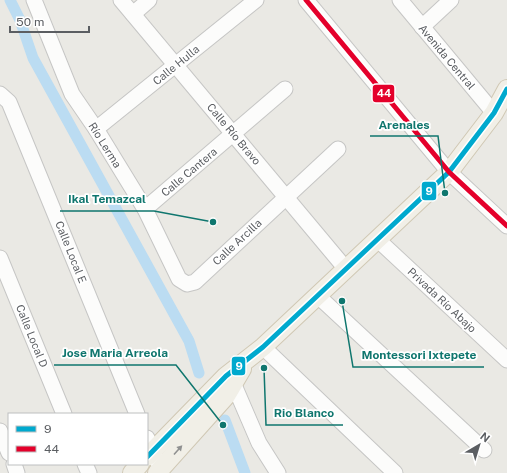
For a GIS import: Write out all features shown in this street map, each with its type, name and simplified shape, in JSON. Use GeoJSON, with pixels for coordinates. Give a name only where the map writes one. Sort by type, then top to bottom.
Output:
{"type":"FeatureCollection","features":[{"type":"Feature","properties":{"kind":"main road"},"geometry":{"type":"LineString","coordinates":[[159,471],[246,362],[449,172],[494,113],[507,89]]}},
{"type":"Feature","properties":{"kind":"main road"},"geometry":{"type":"LineString","coordinates":[[149,448],[230,381]]}},
{"type":"Feature","properties":{"kind":"main road"},"geometry":{"type":"LineString","coordinates":[[132,473],[139,465]]}},
{"type":"Feature","properties":{"kind":"street","name":"Río Lerma"},"geometry":{"type":"LineString","coordinates":[[34,0],[72,94],[96,129],[144,209],[179,279],[187,284]]}},
{"type":"Feature","properties":{"kind":"street","name":"Calle Río Bravo"},"geometry":{"type":"LineString","coordinates":[[121,0],[346,269]]}},
{"type":"Feature","properties":{"kind":"street"},"geometry":{"type":"LineString","coordinates":[[133,14],[149,0]]}},
{"type":"Feature","properties":{"kind":"street","name":"Calle Hulla"},"geometry":{"type":"LineString","coordinates":[[96,129],[256,0]]}},
{"type":"Feature","properties":{"kind":"street"},"geometry":{"type":"LineString","coordinates":[[306,0],[449,172],[507,226]]}},
{"type":"Feature","properties":{"kind":"street","name":"Avenida Central"},"geometry":{"type":"LineString","coordinates":[[400,0],[494,113]]}},
{"type":"Feature","properties":{"kind":"street"},"geometry":{"type":"LineString","coordinates":[[422,27],[451,0]]}},
{"type":"Feature","properties":{"kind":"street","name":"Calle Cantera"},"geometry":{"type":"LineString","coordinates":[[144,209],[286,90]]}},
{"type":"Feature","properties":{"kind":"street","name":"Calle Local E"},"geometry":{"type":"LineString","coordinates":[[0,94],[9,102],[137,413]]}},
{"type":"Feature","properties":{"kind":"street","name":"Calle Arcilla"},"geometry":{"type":"LineString","coordinates":[[187,284],[195,282],[338,149]]}},
{"type":"Feature","properties":{"kind":"street","name":"Privada Río Abajo"},"geometry":{"type":"LineString","coordinates":[[377,239],[507,360]]}},
{"type":"Feature","properties":{"kind":"street","name":"Calle Local D"},"geometry":{"type":"LineString","coordinates":[[0,258],[64,413]]}},
{"type":"Feature","properties":{"kind":"street"},"geometry":{"type":"LineString","coordinates":[[318,296],[484,450]]}},
{"type":"Feature","properties":{"kind":"street"},"geometry":{"type":"LineString","coordinates":[[263,347],[395,473]]}},
{"type":"Feature","properties":{"kind":"street"},"geometry":{"type":"LineString","coordinates":[[230,381],[259,443],[278,473]]}},
{"type":"Feature","properties":{"kind":"street"},"geometry":{"type":"LineString","coordinates":[[0,431],[8,451]]}},
{"type":"Feature","properties":{"kind":"street"},"geometry":{"type":"LineString","coordinates":[[149,448],[159,471]]}},
{"type":"Feature","properties":{"kind":"waterway"},"geometry":{"type":"LineString","coordinates":[[10,0],[20,20],[33,58],[189,341],[199,373]]}},
{"type":"Feature","properties":{"kind":"waterway"},"geometry":{"type":"LineString","coordinates":[[225,420],[245,473]]}},
{"type":"Feature","properties":{"kind":"transit line","name":"44"},"geometry":{"type":"LineString","coordinates":[[306,0],[449,172],[507,226]]}},
{"type":"Feature","properties":{"kind":"transit line","name":"9"},"geometry":{"type":"LineString","coordinates":[[148,456],[226,376],[263,347],[449,172],[494,113],[507,89]]}},
{"type":"Feature","properties":{"kind":"place","name":"Arenales"},"geometry":{"type":"Point","coordinates":[445,193]}},
{"type":"Feature","properties":{"kind":"place","name":"Ikal Temazcal"},"geometry":{"type":"Point","coordinates":[213,222]}},
{"type":"Feature","properties":{"kind":"place","name":"Montessori Ixtepete"},"geometry":{"type":"Point","coordinates":[342,301]}},
{"type":"Feature","properties":{"kind":"place","name":"Rio Blanco"},"geometry":{"type":"Point","coordinates":[264,368]}},
{"type":"Feature","properties":{"kind":"place","name":"Jose Maria Arreola"},"geometry":{"type":"Point","coordinates":[223,425]}}]}
